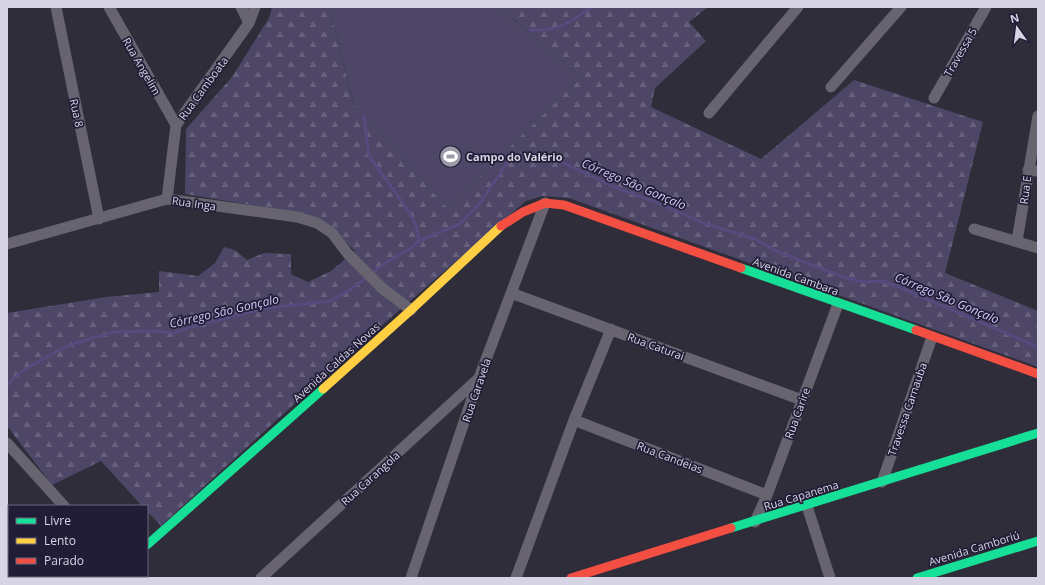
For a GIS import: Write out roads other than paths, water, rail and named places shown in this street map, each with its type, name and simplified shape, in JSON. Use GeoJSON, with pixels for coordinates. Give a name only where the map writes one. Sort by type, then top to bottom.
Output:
{"type":"FeatureCollection","features":[{"type":"Feature","properties":{"kind":"street","name":"Rua 8"},"geometry":{"type":"LineString","coordinates":[[56,7],[99,219]]}},
{"type":"Feature","properties":{"kind":"street","name":"Rua Angelim"},"geometry":{"type":"LineString","coordinates":[[109,7],[176,125]]}},
{"type":"Feature","properties":{"kind":"street"},"geometry":{"type":"LineString","coordinates":[[241,7],[249,23]]}},
{"type":"Feature","properties":{"kind":"street","name":"Rua Camboata"},"geometry":{"type":"LineString","coordinates":[[167,199],[176,125],[249,23],[255,7]]}},
{"type":"Feature","properties":{"kind":"street"},"geometry":{"type":"LineString","coordinates":[[709,113],[798,7]]}},
{"type":"Feature","properties":{"kind":"street"},"geometry":{"type":"LineString","coordinates":[[832,87],[901,7]]}},
{"type":"Feature","properties":{"kind":"street","name":"Travessa 5"},"geometry":{"type":"LineString","coordinates":[[934,98],[986,7]]}},
{"type":"Feature","properties":{"kind":"street","name":"Rua E"},"geometry":{"type":"LineString","coordinates":[[1017,241],[1033,171],[1038,116]]}},
{"type":"Feature","properties":{"kind":"street","name":"Rua Inga"},"geometry":{"type":"LineString","coordinates":[[7,244],[167,199],[297,217],[317,224],[332,234],[348,254],[382,288],[411,310]]}},
{"type":"Feature","properties":{"kind":"street","name":"Rua Caravela"},"geometry":{"type":"LineString","coordinates":[[411,578],[479,378],[544,203]]}},
{"type":"Feature","properties":{"kind":"street","name":"Avenida Cambara"},"geometry":{"type":"LineString","coordinates":[[544,203],[564,205],[838,304],[1038,374]]}},
{"type":"Feature","properties":{"kind":"street","name":"Avenida Caldas Novas"},"geometry":{"type":"LineString","coordinates":[[148,544],[411,310],[504,223],[523,212],[544,203]]}},
{"type":"Feature","properties":{"kind":"street"},"geometry":{"type":"LineString","coordinates":[[974,229],[1038,248]]}},
{"type":"Feature","properties":{"kind":"street","name":"Rua Caturai"},"geometry":{"type":"LineString","coordinates":[[511,292],[802,400]]}},
{"type":"Feature","properties":{"kind":"street","name":"Rua Carire"},"geometry":{"type":"LineString","coordinates":[[755,522],[767,495],[838,304]]}},
{"type":"Feature","properties":{"kind":"street"},"geometry":{"type":"LineString","coordinates":[[516,578],[574,420],[612,329]]}},
{"type":"Feature","properties":{"kind":"street","name":"Travessa Carnauba"},"geometry":{"type":"LineString","coordinates":[[882,482],[932,337]]}},
{"type":"Feature","properties":{"kind":"street","name":"Rua Carangola"},"geometry":{"type":"LineString","coordinates":[[261,578],[479,378]]}},
{"type":"Feature","properties":{"kind":"street","name":"Rua Candeias"},"geometry":{"type":"LineString","coordinates":[[574,420],[767,495]]}},
{"type":"Feature","properties":{"kind":"street","name":"Rua Capanema"},"geometry":{"type":"LineString","coordinates":[[571,578],[807,506],[1038,433]]}},
{"type":"Feature","properties":{"kind":"street"},"geometry":{"type":"LineString","coordinates":[[7,443],[11,455],[63,505]]}},
{"type":"Feature","properties":{"kind":"street"},"geometry":{"type":"LineString","coordinates":[[807,506],[830,578]]}},
{"type":"Feature","properties":{"kind":"street","name":"Avenida Camboriú"},"geometry":{"type":"LineString","coordinates":[[918,578],[1038,541]]}},
{"type":"Feature","properties":{"kind":"waterway"},"geometry":{"type":"LineString","coordinates":[[530,30],[557,28],[592,7]]}},
{"type":"Feature","properties":{"kind":"waterway"},"geometry":{"type":"LineString","coordinates":[[364,116],[369,156],[405,206],[416,225],[419,241]]}},
{"type":"Feature","properties":{"kind":"waterway","name":"Córrego São Gonçalo"},"geometry":{"type":"LineString","coordinates":[[7,385],[21,372],[70,345],[114,332],[155,331],[173,333],[198,325],[268,308],[330,301],[350,290],[388,261],[410,249],[419,241],[460,224],[480,203],[509,160],[519,155],[535,154],[552,158],[619,189],[661,204],[703,223],[755,239],[774,250],[843,277],[864,282],[883,281],[1038,347]]}},
{"type":"Feature","properties":{"kind":"place","name":"Campo do Valério"},"geometry":{"type":"Point","coordinates":[450,156]}}]}
